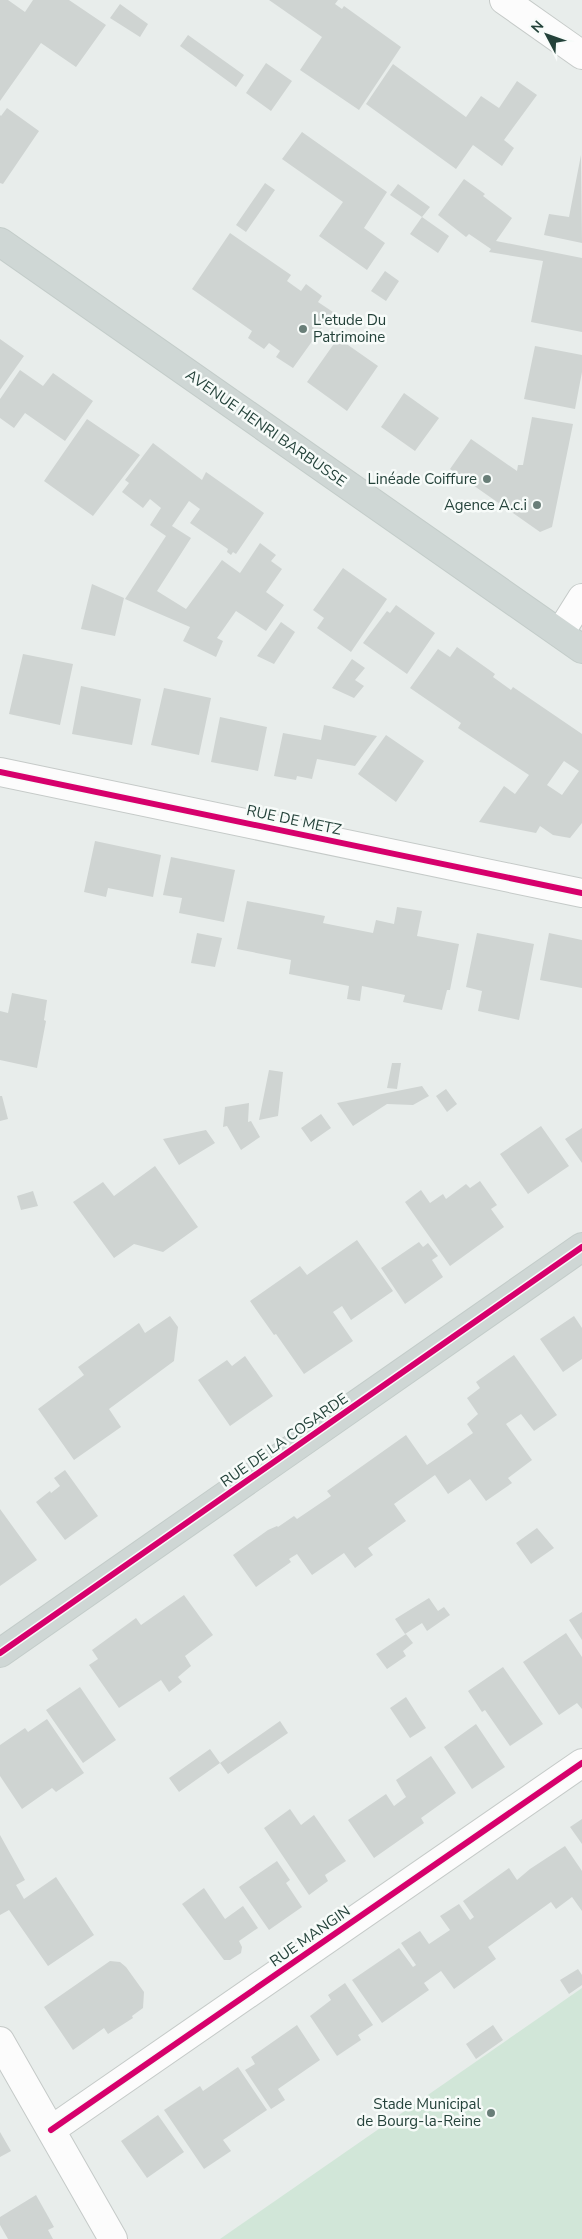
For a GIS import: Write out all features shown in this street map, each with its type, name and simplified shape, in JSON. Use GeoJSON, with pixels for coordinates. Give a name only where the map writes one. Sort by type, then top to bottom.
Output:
{"type":"FeatureCollection","features":[{"type":"Feature","properties":{"kind":"main road","name":"AVENUE HENRI BARBUSSE"},"geometry":{"type":"LineString","coordinates":[[0,242],[582,649]]}},
{"type":"Feature","properties":{"kind":"main road","name":"RUE DE LA COSARDE"},"geometry":{"type":"LineString","coordinates":[[0,1653],[582,1247]]}},
{"type":"Feature","properties":{"kind":"street"},"geometry":{"type":"LineString","coordinates":[[504,0],[582,55]]}},
{"type":"Feature","properties":{"kind":"street"},"geometry":{"type":"LineString","coordinates":[[560,633],[582,598]]}},
{"type":"Feature","properties":{"kind":"street","name":"RUE DE METZ"},"geometry":{"type":"LineString","coordinates":[[0,772],[582,893]]}},
{"type":"Feature","properties":{"kind":"street","name":"RUE MANGIN"},"geometry":{"type":"LineString","coordinates":[[51,2130],[582,1763]]}},
{"type":"Feature","properties":{"kind":"street"},"geometry":{"type":"LineString","coordinates":[[0,2041],[113,2239]]}},
{"type":"Feature","properties":{"kind":"green space","name":"Stade Municipal de Bourg-la-Reine"},"geometry":{"type":"Polygon","coordinates":[[[582,1988],[582,2239],[220,2239],[582,1988]]]}},
{"type":"Feature","properties":{"kind":"building"},"geometry":{"type":"Polygon","coordinates":[[[0,0],[8,0],[25,12],[33,0],[69,0],[106,25],[76,67],[41,43],[0,101],[0,0]]]}},
{"type":"Feature","properties":{"kind":"building"},"geometry":{"type":"Polygon","coordinates":[[[269,0],[338,0],[335,4],[342,9],[344,6],[401,47],[359,110],[300,70],[322,37],[269,0]]]}},
{"type":"Feature","properties":{"kind":"building"},"geometry":{"type":"Polygon","coordinates":[[[120,4],[148,24],[140,37],[110,18],[120,4]]]}},
{"type":"Feature","properties":{"kind":"building"},"geometry":{"type":"Polygon","coordinates":[[[188,35],[244,75],[236,87],[180,46],[188,35]]]}},
{"type":"Feature","properties":{"kind":"building"},"geometry":{"type":"Polygon","coordinates":[[[266,63],[292,81],[271,111],[246,93],[266,63]]]}},
{"type":"Feature","properties":{"kind":"building"},"geometry":{"type":"Polygon","coordinates":[[[393,64],[466,117],[481,96],[499,108],[517,81],[537,95],[504,140],[514,148],[502,166],[473,145],[456,169],[366,104],[393,64]]]}},
{"type":"Feature","properties":{"kind":"building"},"geometry":{"type":"Polygon","coordinates":[[[7,108],[39,131],[3,184],[0,183],[0,115],[7,108]]]}},
{"type":"Feature","properties":{"kind":"building"},"geometry":{"type":"Polygon","coordinates":[[[302,132],[387,192],[364,228],[385,243],[367,270],[319,236],[343,202],[282,159],[302,132]]]}},
{"type":"Feature","properties":{"kind":"building"},"geometry":{"type":"Polygon","coordinates":[[[581,155],[582,243],[544,235],[549,214],[569,217],[581,155]]]}},
{"type":"Feature","properties":{"kind":"building"},"geometry":{"type":"Polygon","coordinates":[[[464,179],[485,194],[483,196],[512,218],[496,241],[582,258],[582,332],[531,322],[543,261],[489,252],[491,249],[469,234],[466,237],[438,215],[464,179]]]}},
{"type":"Feature","properties":{"kind":"building"},"geometry":{"type":"Polygon","coordinates":[[[265,183],[275,190],[246,232],[236,225],[265,183]]]}},
{"type":"Feature","properties":{"kind":"building"},"geometry":{"type":"Polygon","coordinates":[[[398,184],[430,207],[422,217],[390,195],[398,184]]]}},
{"type":"Feature","properties":{"kind":"building"},"geometry":{"type":"Polygon","coordinates":[[[422,217],[449,236],[438,253],[410,234],[422,217]]]}},
{"type":"Feature","properties":{"kind":"building"},"geometry":{"type":"Polygon","coordinates":[[[230,233],[291,275],[287,281],[301,291],[306,284],[322,296],[318,302],[333,312],[293,368],[276,357],[280,351],[269,343],[264,349],[248,338],[252,331],[192,289],[230,233]]]}},
{"type":"Feature","properties":{"kind":"building"},"geometry":{"type":"Polygon","coordinates":[[[385,271],[399,281],[386,301],[371,291],[385,271]]]}},
{"type":"Feature","properties":{"kind":"building"},"geometry":{"type":"Polygon","coordinates":[[[338,338],[378,366],[347,411],[307,382],[338,338]]]}},
{"type":"Feature","properties":{"kind":"building"},"geometry":{"type":"Polygon","coordinates":[[[0,339],[24,356],[0,390],[0,339]]]}},
{"type":"Feature","properties":{"kind":"building"},"geometry":{"type":"Polygon","coordinates":[[[535,346],[582,355],[582,372],[575,409],[524,399],[535,346]]]}},
{"type":"Feature","properties":{"kind":"building"},"geometry":{"type":"Polygon","coordinates":[[[20,370],[43,386],[53,373],[93,401],[65,441],[25,413],[14,428],[0,418],[0,399],[20,370]]]}},
{"type":"Feature","properties":{"kind":"building"},"geometry":{"type":"Polygon","coordinates":[[[404,393],[439,418],[415,451],[381,427],[404,393]]]}},
{"type":"Feature","properties":{"kind":"building"},"geometry":{"type":"Polygon","coordinates":[[[532,417],[573,424],[552,527],[540,532],[450,469],[471,439],[517,471],[518,465],[523,465],[532,417]]]}},
{"type":"Feature","properties":{"kind":"building"},"geometry":{"type":"Polygon","coordinates":[[[87,419],[140,455],[93,516],[44,481],[87,419]]]}},
{"type":"Feature","properties":{"kind":"building"},"geometry":{"type":"Polygon","coordinates":[[[153,443],[202,480],[206,472],[264,513],[236,554],[233,552],[231,555],[227,552],[228,549],[190,523],[200,509],[189,501],[172,526],[191,538],[157,591],[186,609],[222,560],[240,573],[260,543],[276,555],[271,561],[282,569],[266,592],[284,605],[266,631],[236,611],[217,638],[223,641],[216,657],[183,641],[190,627],[125,599],[166,536],[150,525],[161,508],[150,499],[143,508],[122,492],[129,483],[125,480],[153,443]]]}},
{"type":"Feature","properties":{"kind":"building"},"geometry":{"type":"Polygon","coordinates":[[[343,568],[387,599],[351,652],[317,628],[324,618],[313,610],[343,568]]]}},
{"type":"Feature","properties":{"kind":"building"},"geometry":{"type":"Polygon","coordinates":[[[92,584],[124,598],[115,636],[81,629],[92,584]]]}},
{"type":"Feature","properties":{"kind":"building"},"geometry":{"type":"Polygon","coordinates":[[[396,605],[435,633],[407,674],[363,643],[387,611],[390,613],[396,605]]]}},
{"type":"Feature","properties":{"kind":"building"},"geometry":{"type":"Polygon","coordinates":[[[281,622],[295,632],[274,664],[257,656],[281,622]]]}},
{"type":"Feature","properties":{"kind":"building"},"geometry":{"type":"Polygon","coordinates":[[[457,647],[495,674],[493,677],[511,690],[513,687],[582,734],[582,823],[570,838],[553,835],[540,826],[536,833],[479,822],[504,786],[515,794],[529,775],[458,728],[461,723],[410,688],[438,649],[450,657],[457,647]],[[564,761],[547,785],[562,795],[579,771],[564,761]]]}},
{"type":"Feature","properties":{"kind":"building"},"geometry":{"type":"Polygon","coordinates":[[[23,654],[73,664],[60,725],[9,714],[23,654]]]}},
{"type":"Feature","properties":{"kind":"building"},"geometry":{"type":"Polygon","coordinates":[[[352,659],[365,668],[355,680],[364,686],[354,698],[332,688],[352,659]]]}},
{"type":"Feature","properties":{"kind":"building"},"geometry":{"type":"Polygon","coordinates":[[[81,686],[141,699],[132,745],[72,734],[81,686]]]}},
{"type":"Feature","properties":{"kind":"building"},"geometry":{"type":"Polygon","coordinates":[[[164,688],[211,698],[199,755],[151,745],[164,688]]]}},
{"type":"Feature","properties":{"kind":"building"},"geometry":{"type":"Polygon","coordinates":[[[220,717],[267,727],[258,771],[211,762],[220,717]]]}},
{"type":"Feature","properties":{"kind":"building"},"geometry":{"type":"Polygon","coordinates":[[[324,725],[377,736],[355,766],[317,759],[312,779],[297,776],[296,780],[274,776],[283,733],[321,740],[324,725]]]}},
{"type":"Feature","properties":{"kind":"building"},"geometry":{"type":"Polygon","coordinates":[[[386,735],[424,761],[396,802],[358,774],[386,735]]]}},
{"type":"Feature","properties":{"kind":"building"},"geometry":{"type":"Polygon","coordinates":[[[95,841],[161,855],[153,897],[108,888],[106,897],[84,892],[95,841]]]}},
{"type":"Feature","properties":{"kind":"building"},"geometry":{"type":"Polygon","coordinates":[[[171,857],[235,870],[224,922],[179,913],[182,898],[163,895],[171,857]]]}},
{"type":"Feature","properties":{"kind":"building"},"geometry":{"type":"Polygon","coordinates":[[[247,901],[325,916],[323,923],[373,933],[376,920],[394,924],[397,907],[422,911],[417,936],[459,944],[450,990],[447,990],[442,1010],[403,1002],[405,995],[362,986],[360,1001],[347,999],[349,986],[289,974],[291,960],[237,949],[247,901]]]}},
{"type":"Feature","properties":{"kind":"building"},"geometry":{"type":"Polygon","coordinates":[[[197,933],[222,938],[215,967],[191,963],[197,933]]]}},
{"type":"Feature","properties":{"kind":"building"},"geometry":{"type":"Polygon","coordinates":[[[477,933],[534,944],[519,1020],[478,1011],[482,991],[466,987],[477,933]]]}},
{"type":"Feature","properties":{"kind":"building"},"geometry":{"type":"Polygon","coordinates":[[[549,933],[582,940],[582,988],[540,980],[549,933]]]}},
{"type":"Feature","properties":{"kind":"building"},"geometry":{"type":"Polygon","coordinates":[[[12,993],[47,1000],[44,1020],[46,1021],[37,1068],[0,1060],[0,1011],[8,1013],[12,993]]]}},
{"type":"Feature","properties":{"kind":"building"},"geometry":{"type":"Polygon","coordinates":[[[392,1063],[401,1063],[397,1089],[387,1088],[392,1063]]]}},
{"type":"Feature","properties":{"kind":"building"},"geometry":{"type":"Polygon","coordinates":[[[269,1070],[283,1072],[278,1116],[259,1120],[269,1070]]]}},
{"type":"Feature","properties":{"kind":"building"},"geometry":{"type":"Polygon","coordinates":[[[422,1086],[429,1096],[413,1105],[387,1104],[353,1126],[337,1103],[422,1086]]]}},
{"type":"Feature","properties":{"kind":"building"},"geometry":{"type":"Polygon","coordinates":[[[446,1089],[457,1104],[447,1112],[436,1096],[446,1089]]]}},
{"type":"Feature","properties":{"kind":"building"},"geometry":{"type":"Polygon","coordinates":[[[0,1096],[2,1096],[8,1119],[0,1121],[0,1096]]]}},
{"type":"Feature","properties":{"kind":"building"},"geometry":{"type":"Polygon","coordinates":[[[249,1103],[248,1122],[251,1121],[260,1137],[241,1150],[227,1126],[223,1127],[225,1107],[249,1103]]]}},
{"type":"Feature","properties":{"kind":"building"},"geometry":{"type":"Polygon","coordinates":[[[321,1114],[331,1128],[311,1142],[301,1128],[321,1114]]]}},
{"type":"Feature","properties":{"kind":"building"},"geometry":{"type":"Polygon","coordinates":[[[541,1126],[569,1166],[528,1194],[500,1154],[541,1126]]]}},
{"type":"Feature","properties":{"kind":"building"},"geometry":{"type":"Polygon","coordinates":[[[582,1128],[582,1163],[565,1139],[582,1128]]]}},
{"type":"Feature","properties":{"kind":"building"},"geometry":{"type":"Polygon","coordinates":[[[206,1130],[215,1143],[179,1165],[163,1139],[206,1130]]]}},
{"type":"Feature","properties":{"kind":"building"},"geometry":{"type":"Polygon","coordinates":[[[155,1166],[198,1227],[163,1252],[134,1244],[114,1258],[73,1202],[103,1182],[114,1196],[155,1166]]]}},
{"type":"Feature","properties":{"kind":"building"},"geometry":{"type":"Polygon","coordinates":[[[480,1181],[497,1205],[491,1209],[504,1227],[450,1266],[405,1202],[421,1190],[430,1203],[443,1194],[446,1199],[466,1184],[470,1188],[480,1181]]]}},
{"type":"Feature","properties":{"kind":"building"},"geometry":{"type":"Polygon","coordinates":[[[33,1191],[38,1206],[21,1210],[17,1196],[33,1191]]]}},
{"type":"Feature","properties":{"kind":"building"},"geometry":{"type":"Polygon","coordinates":[[[357,1240],[393,1291],[351,1320],[342,1306],[333,1312],[353,1341],[304,1374],[250,1301],[300,1266],[307,1275],[357,1240]]]}},
{"type":"Feature","properties":{"kind":"building"},"geometry":{"type":"Polygon","coordinates":[[[419,1242],[423,1247],[428,1243],[438,1256],[432,1260],[443,1277],[405,1304],[381,1268],[419,1242]]]}},
{"type":"Feature","properties":{"kind":"building"},"geometry":{"type":"Polygon","coordinates":[[[170,1316],[178,1327],[174,1361],[109,1409],[121,1427],[74,1460],[38,1409],[84,1375],[78,1367],[139,1323],[145,1333],[170,1316]]]}},
{"type":"Feature","properties":{"kind":"building"},"geometry":{"type":"Polygon","coordinates":[[[574,1316],[582,1328],[582,1359],[563,1372],[540,1339],[574,1316]]]}},
{"type":"Feature","properties":{"kind":"building"},"geometry":{"type":"Polygon","coordinates":[[[514,1355],[557,1415],[534,1431],[521,1414],[506,1424],[532,1460],[508,1478],[512,1483],[486,1501],[470,1479],[448,1494],[435,1475],[394,1504],[406,1521],[368,1548],[373,1555],[355,1568],[344,1553],[312,1575],[297,1554],[289,1559],[291,1562],[256,1587],[233,1555],[268,1530],[278,1527],[294,1516],[297,1519],[331,1496],[327,1491],[406,1435],[427,1465],[473,1433],[467,1424],[478,1414],[467,1398],[480,1388],[476,1382],[514,1355]]]}},
{"type":"Feature","properties":{"kind":"building"},"geometry":{"type":"Polygon","coordinates":[[[245,1356],[273,1396],[230,1426],[198,1380],[227,1360],[232,1366],[245,1356]]]}},
{"type":"Feature","properties":{"kind":"building"},"geometry":{"type":"Polygon","coordinates":[[[65,1470],[98,1516],[65,1540],[36,1502],[60,1486],[54,1478],[65,1470]]]}},
{"type":"Feature","properties":{"kind":"building"},"geometry":{"type":"Polygon","coordinates":[[[0,1509],[37,1560],[0,1586],[0,1509]]]}},
{"type":"Feature","properties":{"kind":"building"},"geometry":{"type":"Polygon","coordinates":[[[537,1528],[554,1548],[531,1564],[516,1543],[537,1528]]]}},
{"type":"Feature","properties":{"kind":"building"},"geometry":{"type":"Polygon","coordinates":[[[184,1595],[213,1635],[185,1656],[191,1666],[178,1677],[182,1682],[169,1692],[161,1680],[119,1708],[89,1665],[98,1659],[92,1650],[136,1618],[141,1625],[184,1595]]]}},
{"type":"Feature","properties":{"kind":"building"},"geometry":{"type":"Polygon","coordinates":[[[429,1598],[438,1611],[444,1607],[450,1615],[427,1631],[422,1623],[405,1634],[395,1619],[429,1598]]]}},
{"type":"Feature","properties":{"kind":"building"},"geometry":{"type":"Polygon","coordinates":[[[582,1612],[582,1640],[569,1620],[582,1612]]]}},
{"type":"Feature","properties":{"kind":"building"},"geometry":{"type":"Polygon","coordinates":[[[566,1633],[582,1657],[582,1709],[577,1703],[559,1715],[523,1662],[566,1633]]]}},
{"type":"Feature","properties":{"kind":"building"},"geometry":{"type":"Polygon","coordinates":[[[406,1634],[413,1643],[403,1651],[406,1656],[387,1669],[376,1654],[406,1634]]]}},
{"type":"Feature","properties":{"kind":"building"},"geometry":{"type":"Polygon","coordinates":[[[503,1667],[543,1724],[510,1746],[485,1710],[482,1712],[468,1691],[503,1667]]]}},
{"type":"Feature","properties":{"kind":"building"},"geometry":{"type":"Polygon","coordinates":[[[80,1687],[116,1740],[83,1763],[46,1710],[80,1687]]]}},
{"type":"Feature","properties":{"kind":"building"},"geometry":{"type":"Polygon","coordinates":[[[406,1697],[426,1728],[410,1738],[390,1708],[406,1697]]]}},
{"type":"Feature","properties":{"kind":"building"},"geometry":{"type":"Polygon","coordinates":[[[47,1719],[84,1773],[56,1792],[52,1788],[22,1809],[0,1776],[0,1745],[25,1728],[28,1732],[47,1719]]]}},
{"type":"Feature","properties":{"kind":"building"},"geometry":{"type":"Polygon","coordinates":[[[280,1721],[288,1733],[228,1774],[220,1763],[280,1721]]]}},
{"type":"Feature","properties":{"kind":"building"},"geometry":{"type":"Polygon","coordinates":[[[476,1724],[505,1767],[472,1789],[444,1747],[476,1724]]]}},
{"type":"Feature","properties":{"kind":"building"},"geometry":{"type":"Polygon","coordinates":[[[210,1749],[220,1763],[179,1792],[169,1778],[210,1749]]]}},
{"type":"Feature","properties":{"kind":"building"},"geometry":{"type":"Polygon","coordinates":[[[431,1756],[456,1793],[421,1818],[424,1823],[374,1858],[348,1820],[386,1794],[394,1806],[406,1797],[396,1780],[431,1756]]]}},
{"type":"Feature","properties":{"kind":"building"},"geometry":{"type":"Polygon","coordinates":[[[290,1809],[301,1825],[314,1815],[346,1861],[325,1875],[328,1881],[309,1895],[264,1828],[290,1809]]]}},
{"type":"Feature","properties":{"kind":"building"},"geometry":{"type":"Polygon","coordinates":[[[582,1819],[582,1844],[570,1827],[582,1819]]]}},
{"type":"Feature","properties":{"kind":"building"},"geometry":{"type":"Polygon","coordinates":[[[0,1835],[25,1880],[16,1885],[24,1899],[56,1877],[94,1935],[48,1966],[9,1910],[0,1915],[0,1835]]]}},
{"type":"Feature","properties":{"kind":"building"},"geometry":{"type":"Polygon","coordinates":[[[565,1846],[582,1871],[582,1911],[572,1897],[556,1909],[551,1902],[488,1947],[496,1959],[454,1989],[441,1971],[424,1983],[429,1990],[382,2023],[352,1980],[399,1948],[413,1967],[416,1965],[401,1943],[420,1931],[429,1944],[450,1930],[440,1916],[459,1904],[470,1920],[474,1917],[463,1901],[509,1868],[517,1880],[565,1846]]]}},
{"type":"Feature","properties":{"kind":"building"},"geometry":{"type":"Polygon","coordinates":[[[277,1861],[290,1880],[286,1883],[302,1907],[269,1930],[239,1887],[277,1861]]]}},
{"type":"Feature","properties":{"kind":"building"},"geometry":{"type":"Polygon","coordinates":[[[204,1888],[225,1919],[243,1906],[258,1928],[239,1941],[242,1947],[241,1953],[230,1960],[224,1960],[182,1904],[204,1888]]]}},
{"type":"Feature","properties":{"kind":"building"},"geometry":{"type":"Polygon","coordinates":[[[110,1961],[120,1962],[126,1967],[144,1992],[143,2008],[132,2016],[133,2018],[108,2034],[104,2028],[73,2050],[44,2007],[110,1961]]]}},
{"type":"Feature","properties":{"kind":"building"},"geometry":{"type":"Polygon","coordinates":[[[578,1969],[582,1975],[582,1985],[569,1994],[560,1980],[578,1969]]]}},
{"type":"Feature","properties":{"kind":"building"},"geometry":{"type":"Polygon","coordinates":[[[345,1983],[373,2025],[358,2035],[361,2040],[337,2056],[310,2016],[331,2000],[328,1995],[345,1983]]]}},
{"type":"Feature","properties":{"kind":"building"},"geometry":{"type":"Polygon","coordinates":[[[297,2025],[320,2060],[278,2089],[285,2100],[271,2109],[245,2070],[255,2064],[251,2057],[297,2025]]]}},
{"type":"Feature","properties":{"kind":"building"},"geometry":{"type":"Polygon","coordinates":[[[493,2025],[503,2040],[476,2059],[466,2044],[493,2025]]]}},
{"type":"Feature","properties":{"kind":"building"},"geometry":{"type":"Polygon","coordinates":[[[238,2067],[267,2110],[223,2140],[231,2151],[204,2169],[164,2110],[200,2086],[203,2091],[238,2067]]]}},
{"type":"Feature","properties":{"kind":"building"},"geometry":{"type":"Polygon","coordinates":[[[158,2115],[184,2152],[147,2178],[121,2141],[158,2115]]]}},
{"type":"Feature","properties":{"kind":"building"},"geometry":{"type":"Polygon","coordinates":[[[0,2132],[11,2151],[0,2157],[0,2132]]]}},
{"type":"Feature","properties":{"kind":"building"},"geometry":{"type":"Polygon","coordinates":[[[36,2195],[54,2227],[48,2230],[53,2239],[8,2239],[0,2225],[0,2217],[36,2195]]]}},
{"type":"Feature","properties":{"kind":"cycle path"},"geometry":{"type":"LineString","coordinates":[[0,772],[582,893]]}},
{"type":"Feature","properties":{"kind":"cycle path"},"geometry":{"type":"LineString","coordinates":[[0,1653],[582,1247]]}},
{"type":"Feature","properties":{"kind":"cycle path"},"geometry":{"type":"LineString","coordinates":[[51,2130],[582,1763]]}},
{"type":"Feature","properties":{"kind":"place","name":"L'etude Du Patrimoine"},"geometry":{"type":"Point","coordinates":[303,329]}},
{"type":"Feature","properties":{"kind":"place","name":"Linéade Coiffure"},"geometry":{"type":"Point","coordinates":[487,479]}},
{"type":"Feature","properties":{"kind":"place","name":"Agence A.c.i"},"geometry":{"type":"Point","coordinates":[537,505]}},
{"type":"Feature","properties":{"kind":"place","name":"Stade Municipal de Bourg-la-Reine"},"geometry":{"type":"Point","coordinates":[491,2113]}}]}
